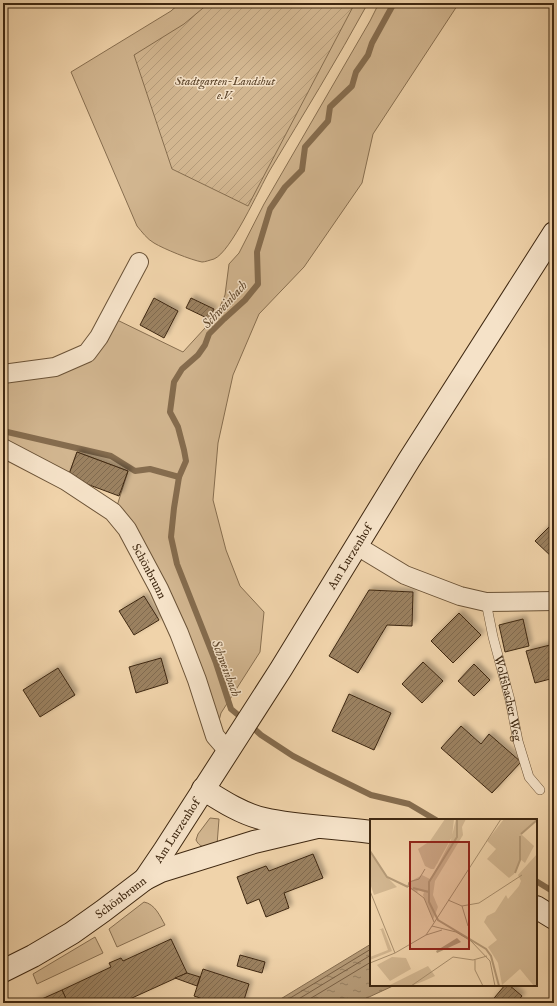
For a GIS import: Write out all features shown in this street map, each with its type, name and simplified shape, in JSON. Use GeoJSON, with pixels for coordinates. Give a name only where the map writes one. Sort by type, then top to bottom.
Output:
{"type":"FeatureCollection","features":[{"type":"Feature","properties":{"kind":"main road","name":"Am Lurzenhof"},"geometry":{"type":"LineString","coordinates":[[145,879],[258,704],[409,460],[554,233]]}},
{"type":"Feature","properties":{"kind":"main road","name":"Schönbrunn"},"geometry":{"type":"LineString","coordinates":[[203,789],[233,807],[263,819],[317,827],[345,828],[370,832]]}},
{"type":"Feature","properties":{"kind":"main road","name":"Schönbrunn"},"geometry":{"type":"LineString","coordinates":[[3,971],[33,956],[72,933],[145,879],[161,871],[254,842],[317,827]]}},
{"type":"Feature","properties":{"kind":"main road"},"geometry":{"type":"LineString","coordinates":[[537,908],[554,918]]}},
{"type":"Feature","properties":{"kind":"street"},"geometry":{"type":"LineString","coordinates":[[3,374],[55,367],[86,353],[99,337],[139,262]]}},
{"type":"Feature","properties":{"kind":"street","name":"Schönbrunn"},"geometry":{"type":"LineString","coordinates":[[3,448],[66,481],[113,512],[127,529],[159,589],[179,633],[197,680],[214,736],[233,742]]}},
{"type":"Feature","properties":{"kind":"street"},"geometry":{"type":"LineString","coordinates":[[357,546],[405,575],[460,596],[486,602],[554,601]]}},
{"type":"Feature","properties":{"kind":"lane","name":"Wolfsbacher Weg"},"geometry":{"type":"LineString","coordinates":[[486,602],[520,748],[529,777],[540,790]]}},
{"type":"Feature","properties":{"kind":"green space"},"geometry":{"type":"Polygon","coordinates":[[[180,3],[368,3],[270,170],[236,233],[221,254],[214,259],[203,262],[185,257],[154,243],[149,240],[137,226],[71,72],[171,11],[180,3]]]}},
{"type":"Feature","properties":{"kind":"green space","name":"Stadtgarten-Landshut e.V."},"geometry":{"type":"Polygon","coordinates":[[[209,3],[355,3],[248,206],[172,169],[134,55],[184,24],[209,3]]]}},
{"type":"Feature","properties":{"kind":"green space"},"geometry":{"type":"Polygon","coordinates":[[[379,3],[459,3],[373,134],[362,183],[304,267],[259,314],[233,375],[218,443],[213,500],[226,550],[240,586],[264,612],[260,652],[221,713],[215,736],[117,506],[128,471],[77,452],[68,477],[3,448],[3,374],[71,361],[111,317],[183,352],[216,316],[225,295],[229,264],[239,253],[264,204],[379,3]]]}},
{"type":"Feature","properties":{"kind":"green space"},"geometry":{"type":"Polygon","coordinates":[[[210,818],[219,819],[217,845],[203,847],[196,840],[198,834],[210,818]]]}},
{"type":"Feature","properties":{"kind":"green space"},"geometry":{"type":"Polygon","coordinates":[[[144,902],[148,903],[154,908],[165,925],[117,947],[109,929],[144,902]]]}},
{"type":"Feature","properties":{"kind":"green space"},"geometry":{"type":"Polygon","coordinates":[[[95,937],[103,953],[37,984],[33,974],[95,937]]]}},
{"type":"Feature","properties":{"kind":"water"},"geometry":{"type":"Polygon","coordinates":[[[370,945],[370,986],[393,986],[356,1003],[274,1003],[370,945]]]}},
{"type":"Feature","properties":{"kind":"building"},"geometry":{"type":"Polygon","coordinates":[[[154,298],[178,311],[164,338],[140,325],[154,298]]]}},
{"type":"Feature","properties":{"kind":"building"},"geometry":{"type":"Polygon","coordinates":[[[191,298],[214,309],[209,319],[186,308],[191,298]]]}},
{"type":"Feature","properties":{"kind":"building"},"geometry":{"type":"Polygon","coordinates":[[[77,452],[128,471],[119,496],[68,477],[77,452]]]}},
{"type":"Feature","properties":{"kind":"building"},"geometry":{"type":"Polygon","coordinates":[[[554,522],[554,559],[535,541],[554,522]]]}},
{"type":"Feature","properties":{"kind":"building"},"geometry":{"type":"Polygon","coordinates":[[[369,590],[413,592],[412,626],[387,625],[358,673],[329,656],[369,590]]]}},
{"type":"Feature","properties":{"kind":"building"},"geometry":{"type":"Polygon","coordinates":[[[144,596],[159,620],[134,635],[119,611],[144,596]]]}},
{"type":"Feature","properties":{"kind":"building"},"geometry":{"type":"Polygon","coordinates":[[[459,613],[481,635],[453,663],[431,641],[459,613]]]}},
{"type":"Feature","properties":{"kind":"building"},"geometry":{"type":"Polygon","coordinates":[[[523,619],[529,646],[505,652],[499,625],[523,619]]]}},
{"type":"Feature","properties":{"kind":"building"},"geometry":{"type":"Polygon","coordinates":[[[554,644],[554,678],[535,683],[526,651],[554,644]]]}},
{"type":"Feature","properties":{"kind":"building"},"geometry":{"type":"Polygon","coordinates":[[[161,658],[168,683],[136,693],[129,667],[161,658]]]}},
{"type":"Feature","properties":{"kind":"building"},"geometry":{"type":"Polygon","coordinates":[[[423,662],[443,681],[422,703],[402,684],[423,662]]]}},
{"type":"Feature","properties":{"kind":"building"},"geometry":{"type":"Polygon","coordinates":[[[474,664],[490,680],[474,696],[458,681],[474,664]]]}},
{"type":"Feature","properties":{"kind":"building"},"geometry":{"type":"Polygon","coordinates":[[[58,668],[75,695],[40,717],[23,690],[58,668]]]}},
{"type":"Feature","properties":{"kind":"building"},"geometry":{"type":"Polygon","coordinates":[[[349,694],[391,713],[374,750],[332,731],[349,694]]]}},
{"type":"Feature","properties":{"kind":"building"},"geometry":{"type":"Polygon","coordinates":[[[461,726],[481,744],[489,734],[521,762],[492,793],[441,748],[461,726]]]}},
{"type":"Feature","properties":{"kind":"building"},"geometry":{"type":"Polygon","coordinates":[[[313,854],[323,878],[284,893],[289,908],[266,917],[259,899],[247,904],[237,877],[266,866],[269,871],[313,854]]]}},
{"type":"Feature","properties":{"kind":"building"},"geometry":{"type":"Polygon","coordinates":[[[171,939],[187,973],[121,1003],[68,1003],[62,990],[111,967],[109,963],[121,958],[123,961],[171,939]]]}},
{"type":"Feature","properties":{"kind":"building"},"geometry":{"type":"Polygon","coordinates":[[[240,955],[265,962],[262,973],[237,966],[240,955]]]}},
{"type":"Feature","properties":{"kind":"building"},"geometry":{"type":"Polygon","coordinates":[[[203,969],[249,984],[243,1003],[215,1003],[194,996],[203,969]]]}},
{"type":"Feature","properties":{"kind":"building"},"geometry":{"type":"Polygon","coordinates":[[[187,973],[200,977],[197,986],[175,978],[187,973]]]}},
{"type":"Feature","properties":{"kind":"building"},"geometry":{"type":"Polygon","coordinates":[[[504,986],[510,986],[522,996],[516,1003],[490,1003],[504,986]]]}},
{"type":"Feature","properties":{"kind":"building"},"geometry":{"type":"Polygon","coordinates":[[[62,990],[68,1003],[33,1003],[44,998],[62,990]]]}},
{"type":"Feature","properties":{"kind":"waterway","name":"Schweinbach"},"geometry":{"type":"LineString","coordinates":[[243,719],[231,709],[216,663],[177,564],[171,537],[179,477],[186,461],[178,427],[170,412],[174,382],[182,369],[198,355],[205,345],[209,334],[245,300],[258,284],[257,252],[270,209],[285,187],[302,170],[305,147],[328,121],[330,107],[352,86],[356,72],[368,55],[372,43],[394,3]]}},
{"type":"Feature","properties":{"kind":"waterway","name":"Schweinbach"},"geometry":{"type":"LineString","coordinates":[[3,431],[111,456],[135,471],[150,469],[179,477]]}},
{"type":"Feature","properties":{"kind":"waterway","name":"Schweinbach"},"geometry":{"type":"LineString","coordinates":[[250,725],[261,735],[293,756],[320,770],[371,795],[409,804],[434,819]]}},
{"type":"Feature","properties":{"kind":"waterway","name":"Schweinbach"},"geometry":{"type":"LineString","coordinates":[[537,882],[554,892]]}}]}
